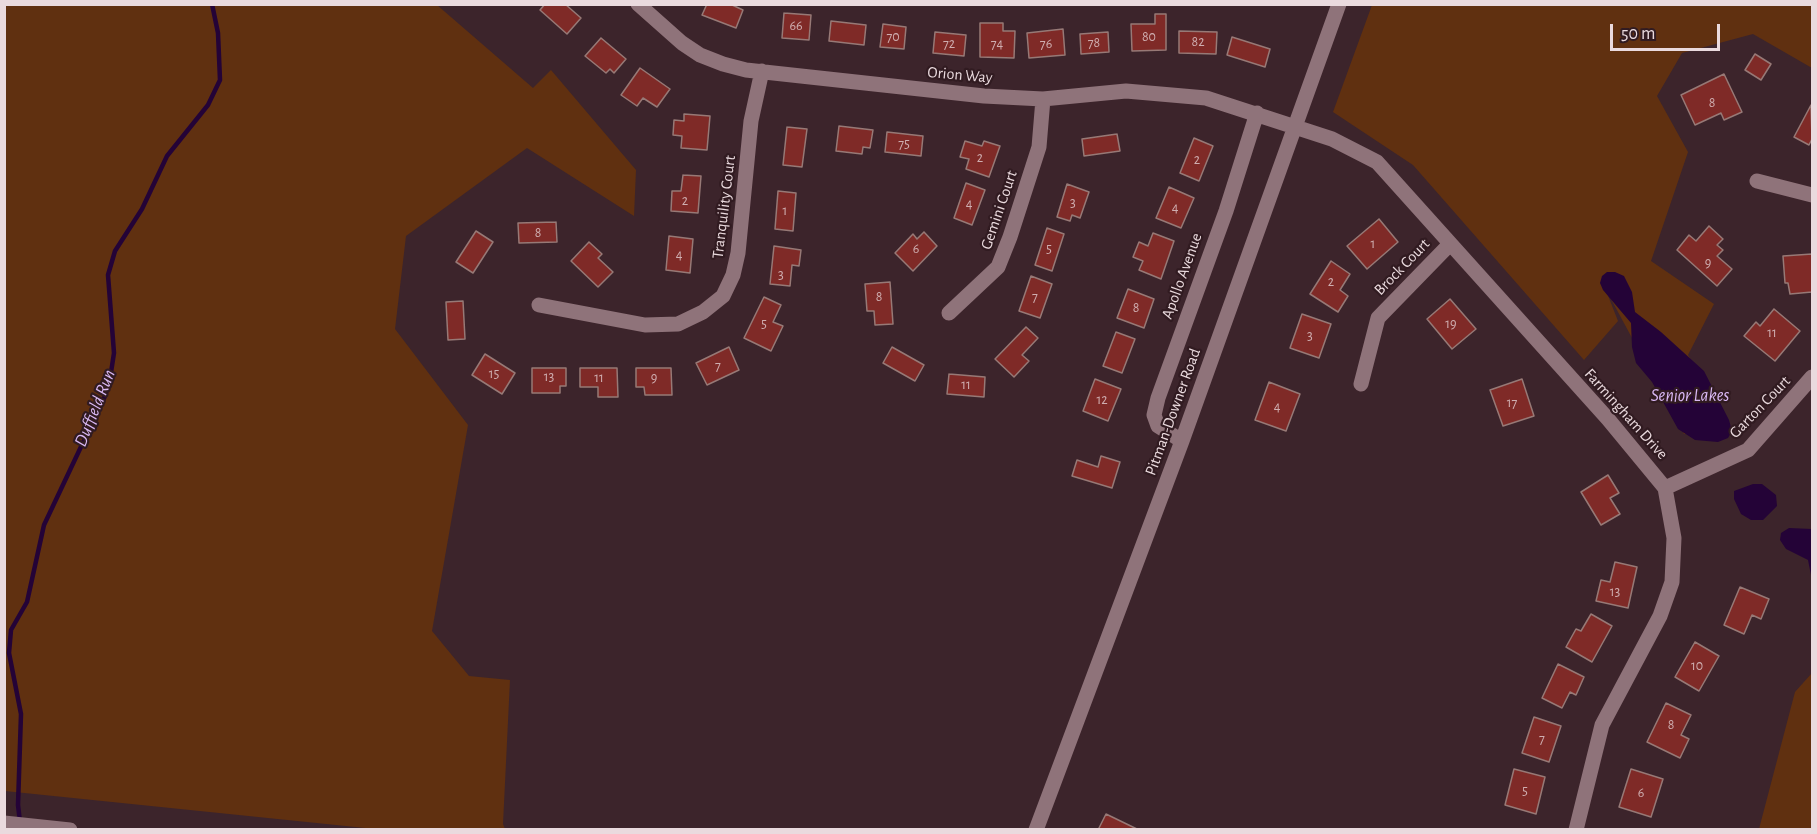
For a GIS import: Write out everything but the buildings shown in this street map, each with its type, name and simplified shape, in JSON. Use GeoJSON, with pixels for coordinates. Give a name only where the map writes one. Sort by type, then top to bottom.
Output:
{"type":"FeatureCollection","features":[{"type":"Feature","properties":{"kind":"street","name":"Orion Way"},"geometry":{"type":"LineString","coordinates":[[638,4],[682,43],[700,55],[723,64],[844,82],[1043,99],[1126,91],[1156,92],[1206,98],[1294,125]]}},
{"type":"Feature","properties":{"kind":"street","name":"Pitman-Downer Road"},"geometry":{"type":"LineString","coordinates":[[1036,830],[1182,441],[1339,4]]}},
{"type":"Feature","properties":{"kind":"street","name":"Tranquility Court"},"geometry":{"type":"LineString","coordinates":[[538,305],[645,325],[678,324],[703,312],[723,296],[733,275],[738,253],[751,121],[762,71]]}},
{"type":"Feature","properties":{"kind":"street","name":"Gemini Court"},"geometry":{"type":"LineString","coordinates":[[949,313],[998,267],[1039,147],[1043,99]]}},
{"type":"Feature","properties":{"kind":"street","name":"Apollo Avenue"},"geometry":{"type":"LineString","coordinates":[[1182,441],[1158,426],[1154,415],[1158,398],[1226,211],[1257,113]]}},
{"type":"Feature","properties":{"kind":"street","name":"Farmingham Drive"},"geometry":{"type":"LineString","coordinates":[[1294,125],[1332,139],[1377,162],[1449,245],[1608,419],[1665,488],[1674,538],[1672,582],[1660,616],[1602,725],[1576,830]]}},
{"type":"Feature","properties":{"kind":"street"},"geometry":{"type":"LineString","coordinates":[[1757,181],[1812,195]]}},
{"type":"Feature","properties":{"kind":"street","name":"Brock Court"},"geometry":{"type":"LineString","coordinates":[[1362,384],[1378,318],[1449,245]]}},
{"type":"Feature","properties":{"kind":"street","name":"Garton Court"},"geometry":{"type":"LineString","coordinates":[[1665,488],[1748,450],[1812,377]]}},
{"type":"Feature","properties":{"kind":"street"},"geometry":{"type":"LineString","coordinates":[[7,823],[70,830]]}},
{"type":"Feature","properties":{"kind":"shaded area"},"geometry":{"type":"Polygon","coordinates":[[[5,4],[437,5],[533,88],[551,70],[636,170],[634,216],[527,148],[406,236],[395,329],[468,425],[432,631],[469,676],[510,680],[503,824],[505,829],[375,829],[5,791],[5,4]]]}},
{"type":"Feature","properties":{"kind":"shaded area"},"geometry":{"type":"Polygon","coordinates":[[[1372,5],[1812,5],[1812,68],[1753,34],[1682,53],[1657,96],[1688,152],[1651,261],[1714,304],[1688,355],[1732,430],[1684,434],[1605,288],[1618,321],[1584,360],[1413,165],[1333,112],[1372,5]]]}},
{"type":"Feature","properties":{"kind":"shaded area"},"geometry":{"type":"Polygon","coordinates":[[[1812,673],[1812,829],[1759,829],[1795,692],[1812,673]]]}},
{"type":"Feature","properties":{"kind":"water","name":"Senior Lakes"},"geometry":{"type":"Polygon","coordinates":[[[1607,272],[1615,272],[1624,276],[1632,292],[1635,312],[1704,371],[1729,420],[1732,431],[1728,438],[1718,442],[1695,440],[1678,429],[1652,382],[1636,363],[1632,347],[1631,323],[1603,290],[1600,283],[1602,276],[1607,272]]]}},
{"type":"Feature","properties":{"kind":"water"},"geometry":{"type":"Polygon","coordinates":[[[1753,484],[1762,484],[1776,495],[1777,506],[1763,520],[1751,520],[1741,514],[1734,499],[1734,491],[1753,484]]]}},
{"type":"Feature","properties":{"kind":"water"},"geometry":{"type":"Polygon","coordinates":[[[1789,528],[1812,529],[1812,580],[1808,560],[1786,549],[1780,540],[1781,533],[1789,528]]]}},
{"type":"Feature","properties":{"kind":"waterway","name":"Duffield Run"},"geometry":{"type":"LineString","coordinates":[[20,822],[18,805],[21,714],[9,653],[11,630],[27,602],[44,525],[105,396],[110,379],[114,353],[108,275],[115,251],[142,209],[167,156],[208,105],[220,80],[218,33],[212,4]]}}]}
